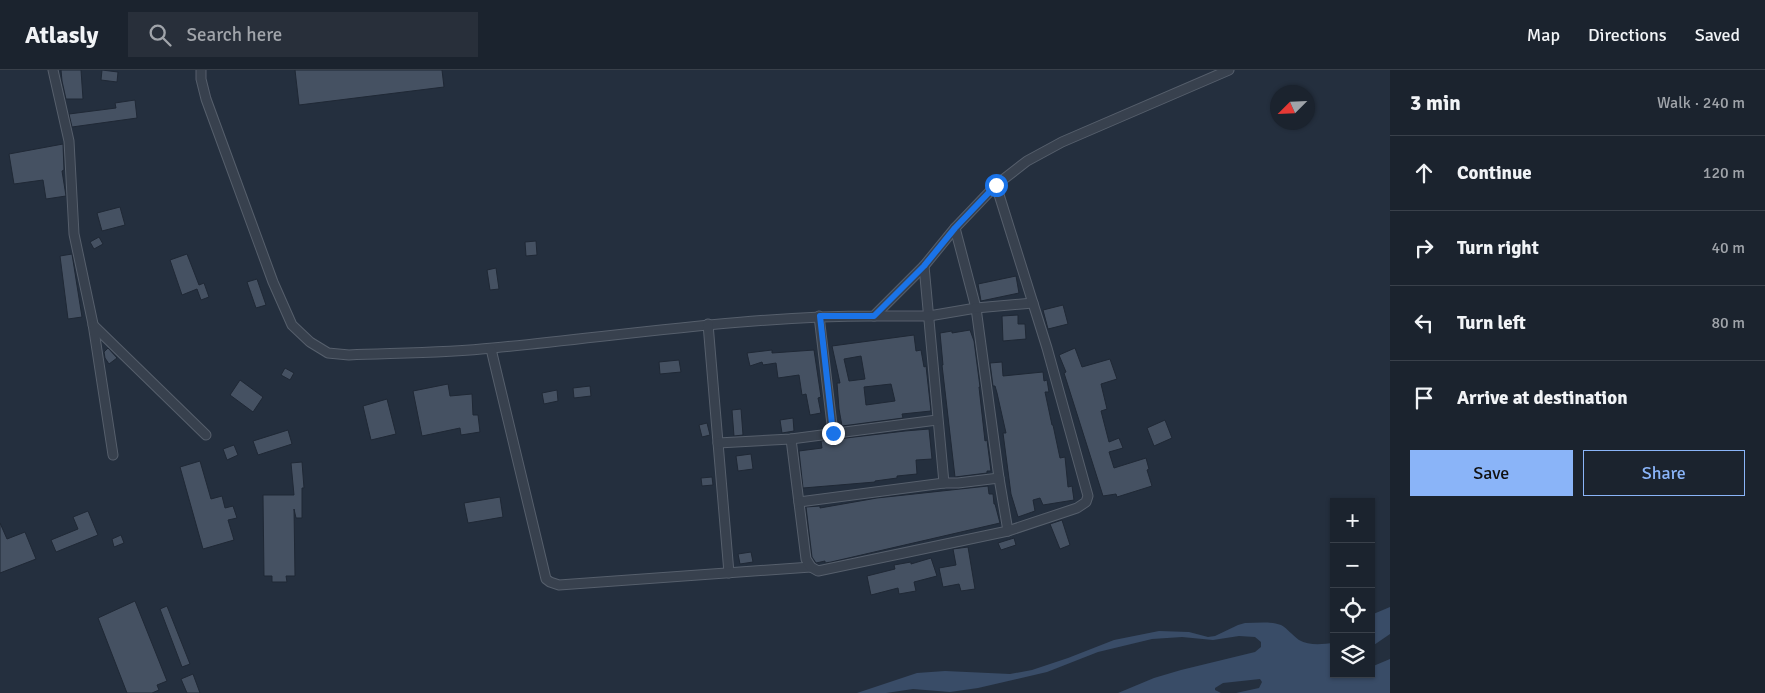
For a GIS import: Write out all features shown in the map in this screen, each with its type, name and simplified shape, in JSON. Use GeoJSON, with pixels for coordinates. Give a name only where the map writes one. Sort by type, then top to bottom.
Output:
{"type":"FeatureCollection","features":[{"type":"Feature","properties":{"kind":"street"},"geometry":{"type":"LineString","coordinates":[[53,70],[69,141],[74,234],[93,324],[114,455]]}},
{"type":"Feature","properties":{"kind":"street"},"geometry":{"type":"LineString","coordinates":[[201,70],[201,79],[206,99],[273,282],[292,326],[310,342],[328,353],[349,355],[491,349],[708,324],[820,316],[928,316],[976,308],[1033,302]]}},
{"type":"Feature","properties":{"kind":"street"},"geometry":{"type":"LineString","coordinates":[[874,316],[924,266],[955,228],[996,185],[1027,161],[1062,142],[1229,70]]}},
{"type":"Feature","properties":{"kind":"street"},"geometry":{"type":"LineString","coordinates":[[791,438],[806,559],[811,567],[818,571],[1008,531],[1078,508],[1086,502],[1088,496],[1033,302],[996,185]]}},
{"type":"Feature","properties":{"kind":"street"},"geometry":{"type":"LineString","coordinates":[[955,228],[976,308],[1008,531]]}},
{"type":"Feature","properties":{"kind":"street"},"geometry":{"type":"LineString","coordinates":[[924,266],[944,482]]}},
{"type":"Feature","properties":{"kind":"street"},"geometry":{"type":"LineString","coordinates":[[820,316],[833,433]]}},
{"type":"Feature","properties":{"kind":"street"},"geometry":{"type":"LineString","coordinates":[[93,324],[206,435]]}},
{"type":"Feature","properties":{"kind":"street"},"geometry":{"type":"LineString","coordinates":[[708,324],[729,573]]}},
{"type":"Feature","properties":{"kind":"street"},"geometry":{"type":"LineString","coordinates":[[491,349],[546,578],[550,582],[559,585],[811,567]]}},
{"type":"Feature","properties":{"kind":"street"},"geometry":{"type":"LineString","coordinates":[[718,443],[791,438],[937,420]]}},
{"type":"Feature","properties":{"kind":"street"},"geometry":{"type":"LineString","coordinates":[[799,502],[944,482],[958,483],[999,478]]}},
{"type":"Feature","properties":{"kind":"water"},"geometry":{"type":"Polygon","coordinates":[[[1390,607],[1390,634],[1375,644],[1375,633],[1375,613],[1390,607]]]}},
{"type":"Feature","properties":{"kind":"water"},"geometry":{"type":"Polygon","coordinates":[[[1245,623],[1277,624],[1303,642],[1330,643],[1330,678],[1375,678],[1375,665],[1390,659],[1390,693],[1236,693],[1259,688],[1262,682],[1260,679],[1223,683],[1215,688],[1215,690],[1221,693],[1118,693],[1154,678],[1255,652],[1261,647],[1261,642],[1255,637],[1239,636],[1213,640],[1182,637],[1152,639],[1098,652],[1047,672],[978,688],[950,692],[913,689],[886,693],[857,693],[917,673],[945,671],[1010,674],[1032,670],[1114,640],[1159,631],[1189,632],[1208,637],[1215,636],[1245,623]]]}},
{"type":"Feature","properties":{"kind":"building"},"geometry":{"type":"Polygon","coordinates":[[[61,70],[81,70],[83,99],[66,99],[61,70]]]}},
{"type":"Feature","properties":{"kind":"building"},"geometry":{"type":"Polygon","coordinates":[[[102,70],[118,72],[117,82],[101,80],[102,70]]]}},
{"type":"Feature","properties":{"kind":"building"},"geometry":{"type":"Polygon","coordinates":[[[295,70],[442,70],[444,87],[299,105],[295,70]]]}},
{"type":"Feature","properties":{"kind":"building"},"geometry":{"type":"Polygon","coordinates":[[[135,100],[137,118],[72,127],[69,114],[116,108],[115,103],[135,100]]]}},
{"type":"Feature","properties":{"kind":"building"},"geometry":{"type":"Polygon","coordinates":[[[63,144],[64,170],[62,171],[66,196],[46,199],[43,180],[14,184],[9,154],[63,144]]]}},
{"type":"Feature","properties":{"kind":"building"},"geometry":{"type":"Polygon","coordinates":[[[120,207],[125,225],[102,231],[97,213],[120,207]]]}},
{"type":"Feature","properties":{"kind":"building"},"geometry":{"type":"Polygon","coordinates":[[[99,237],[103,244],[94,249],[90,242],[99,237]]]}},
{"type":"Feature","properties":{"kind":"building"},"geometry":{"type":"Polygon","coordinates":[[[536,241],[537,255],[526,256],[525,242],[536,241]]]}},
{"type":"Feature","properties":{"kind":"building"},"geometry":{"type":"Polygon","coordinates":[[[72,254],[82,317],[68,319],[60,256],[72,254]]]}},
{"type":"Feature","properties":{"kind":"building"},"geometry":{"type":"Polygon","coordinates":[[[187,254],[199,285],[204,283],[209,297],[201,300],[197,289],[182,295],[170,260],[187,254]]]}},
{"type":"Feature","properties":{"kind":"building"},"geometry":{"type":"Polygon","coordinates":[[[496,268],[499,289],[490,290],[487,270],[496,268]]]}},
{"type":"Feature","properties":{"kind":"building"},"geometry":{"type":"Polygon","coordinates":[[[1016,276],[1019,293],[981,301],[978,284],[1016,276]]]}},
{"type":"Feature","properties":{"kind":"building"},"geometry":{"type":"Polygon","coordinates":[[[257,279],[266,305],[256,308],[247,282],[257,279]]]}},
{"type":"Feature","properties":{"kind":"building"},"geometry":{"type":"Polygon","coordinates":[[[1063,305],[1068,324],[1048,329],[1043,310],[1063,305]]]}},
{"type":"Feature","properties":{"kind":"building"},"geometry":{"type":"Polygon","coordinates":[[[1018,315],[1018,324],[1025,324],[1026,339],[1003,341],[1002,316],[1018,315]]]}},
{"type":"Feature","properties":{"kind":"building"},"geometry":{"type":"Polygon","coordinates":[[[970,330],[974,341],[985,441],[987,440],[991,471],[955,477],[940,333],[970,330]]]}},
{"type":"Feature","properties":{"kind":"building"},"geometry":{"type":"Polygon","coordinates":[[[914,335],[916,351],[921,350],[924,367],[926,366],[931,411],[902,414],[903,418],[842,426],[837,383],[840,383],[832,346],[914,335]],[[861,356],[844,359],[849,381],[865,379],[861,356]],[[891,384],[864,387],[866,405],[895,401],[891,384]]]}},
{"type":"Feature","properties":{"kind":"building"},"geometry":{"type":"Polygon","coordinates":[[[108,348],[117,358],[109,364],[104,352],[108,348]]]}},
{"type":"Feature","properties":{"kind":"building"},"geometry":{"type":"Polygon","coordinates":[[[1075,348],[1082,367],[1110,359],[1117,379],[1101,384],[1107,409],[1101,411],[1109,442],[1119,438],[1123,448],[1109,452],[1114,468],[1146,458],[1149,469],[1147,470],[1152,486],[1117,497],[1116,494],[1103,496],[1064,373],[1066,372],[1059,355],[1075,348]]]}},
{"type":"Feature","properties":{"kind":"building"},"geometry":{"type":"Polygon","coordinates":[[[772,350],[772,353],[814,350],[821,397],[818,398],[821,413],[810,415],[806,394],[802,395],[799,375],[778,378],[776,363],[763,365],[762,362],[750,366],[747,353],[772,350]]]}},
{"type":"Feature","properties":{"kind":"building"},"geometry":{"type":"Polygon","coordinates":[[[679,360],[681,372],[660,374],[659,362],[679,360]]]}},
{"type":"Feature","properties":{"kind":"building"},"geometry":{"type":"Polygon","coordinates":[[[1002,362],[1003,376],[1043,372],[1044,381],[1047,380],[1049,392],[1045,392],[1052,425],[1060,458],[1065,457],[1068,487],[1072,486],[1074,500],[1043,505],[1040,498],[1033,500],[1035,511],[1018,517],[1011,494],[1003,433],[1006,433],[997,393],[995,386],[993,386],[990,363],[1002,362]]]}},
{"type":"Feature","properties":{"kind":"building"},"geometry":{"type":"Polygon","coordinates":[[[285,368],[294,373],[290,380],[281,375],[285,368]]]}},
{"type":"Feature","properties":{"kind":"building"},"geometry":{"type":"Polygon","coordinates":[[[240,380],[263,397],[253,412],[230,395],[240,380]]]}},
{"type":"Feature","properties":{"kind":"building"},"geometry":{"type":"Polygon","coordinates":[[[448,384],[450,396],[472,394],[473,415],[478,415],[480,432],[461,435],[460,428],[422,436],[413,391],[448,384]]]}},
{"type":"Feature","properties":{"kind":"building"},"geometry":{"type":"Polygon","coordinates":[[[590,386],[591,396],[574,398],[573,388],[590,386]]]}},
{"type":"Feature","properties":{"kind":"building"},"geometry":{"type":"Polygon","coordinates":[[[557,390],[558,401],[544,404],[542,393],[557,390]]]}},
{"type":"Feature","properties":{"kind":"building"},"geometry":{"type":"Polygon","coordinates":[[[387,399],[396,434],[371,440],[363,406],[387,399]]]}},
{"type":"Feature","properties":{"kind":"building"},"geometry":{"type":"Polygon","coordinates":[[[741,409],[743,435],[734,436],[732,410],[741,409]]]}},
{"type":"Feature","properties":{"kind":"building"},"geometry":{"type":"Polygon","coordinates":[[[793,418],[794,431],[782,433],[780,420],[793,418]]]}},
{"type":"Feature","properties":{"kind":"building"},"geometry":{"type":"Polygon","coordinates":[[[1165,420],[1172,438],[1154,446],[1147,428],[1165,420]]]}},
{"type":"Feature","properties":{"kind":"building"},"geometry":{"type":"Polygon","coordinates":[[[707,423],[710,435],[702,437],[699,425],[707,423]]]}},
{"type":"Feature","properties":{"kind":"building"},"geometry":{"type":"Polygon","coordinates":[[[929,429],[932,459],[916,460],[917,474],[897,476],[897,478],[875,482],[803,488],[799,451],[822,448],[821,441],[929,429]]]}},
{"type":"Feature","properties":{"kind":"building"},"geometry":{"type":"Polygon","coordinates":[[[288,430],[292,444],[258,455],[253,441],[288,430]]]}},
{"type":"Feature","properties":{"kind":"building"},"geometry":{"type":"Polygon","coordinates":[[[234,445],[238,455],[227,460],[223,449],[234,445]]]}},
{"type":"Feature","properties":{"kind":"building"},"geometry":{"type":"Polygon","coordinates":[[[751,454],[753,469],[738,471],[736,456],[751,454]]]}},
{"type":"Feature","properties":{"kind":"building"},"geometry":{"type":"Polygon","coordinates":[[[200,461],[211,499],[222,496],[225,508],[233,506],[237,518],[228,520],[234,540],[203,549],[180,467],[200,461]]]}},
{"type":"Feature","properties":{"kind":"building"},"geometry":{"type":"Polygon","coordinates":[[[302,462],[304,488],[302,488],[302,518],[296,518],[294,509],[295,576],[286,576],[287,582],[272,582],[272,576],[264,576],[263,495],[294,495],[291,463],[302,462]]]}},
{"type":"Feature","properties":{"kind":"building"},"geometry":{"type":"Polygon","coordinates":[[[712,477],[713,485],[702,486],[701,478],[712,477]]]}},
{"type":"Feature","properties":{"kind":"building"},"geometry":{"type":"Polygon","coordinates":[[[988,486],[989,494],[993,494],[1000,523],[831,562],[816,563],[812,557],[806,507],[820,506],[820,508],[877,498],[988,486]]]}},
{"type":"Feature","properties":{"kind":"building"},"geometry":{"type":"Polygon","coordinates":[[[500,497],[503,517],[468,523],[464,503],[500,497]]]}},
{"type":"Feature","properties":{"kind":"building"},"geometry":{"type":"Polygon","coordinates":[[[88,511],[98,535],[56,552],[51,540],[78,529],[73,517],[88,511]]]}},
{"type":"Feature","properties":{"kind":"building"},"geometry":{"type":"Polygon","coordinates":[[[1062,520],[1070,545],[1060,549],[1050,524],[1062,520]]]}},
{"type":"Feature","properties":{"kind":"building"},"geometry":{"type":"Polygon","coordinates":[[[0,523],[7,539],[25,532],[36,559],[0,573],[0,523]]]}},
{"type":"Feature","properties":{"kind":"building"},"geometry":{"type":"Polygon","coordinates":[[[121,535],[124,543],[114,547],[112,539],[121,535]]]}},
{"type":"Feature","properties":{"kind":"building"},"geometry":{"type":"Polygon","coordinates":[[[1014,538],[1016,545],[1001,550],[998,543],[1014,538]]]}},
{"type":"Feature","properties":{"kind":"building"},"geometry":{"type":"Polygon","coordinates":[[[968,547],[975,589],[961,591],[959,584],[943,587],[939,568],[956,565],[953,549],[968,547]]]}},
{"type":"Feature","properties":{"kind":"building"},"geometry":{"type":"Polygon","coordinates":[[[751,552],[753,562],[740,564],[738,554],[751,552]]]}},
{"type":"Feature","properties":{"kind":"building"},"geometry":{"type":"Polygon","coordinates":[[[931,558],[937,576],[914,582],[916,591],[899,594],[898,588],[871,595],[867,576],[895,569],[894,565],[911,562],[911,564],[931,558]]]}},
{"type":"Feature","properties":{"kind":"building"},"geometry":{"type":"Polygon","coordinates":[[[135,601],[167,681],[157,685],[159,690],[152,693],[127,693],[98,618],[135,601]]]}},
{"type":"Feature","properties":{"kind":"building"},"geometry":{"type":"Polygon","coordinates":[[[167,606],[190,664],[182,667],[160,609],[167,606]]]}},
{"type":"Feature","properties":{"kind":"building"},"geometry":{"type":"Polygon","coordinates":[[[193,674],[200,693],[187,693],[181,679],[193,674]]]}},
{"type":"Feature","properties":{"kind":"route"},"geometry":{"type":"LineString","coordinates":[[833,433],[820,316],[874,316],[924,266],[955,228],[996,185]]}}]}
